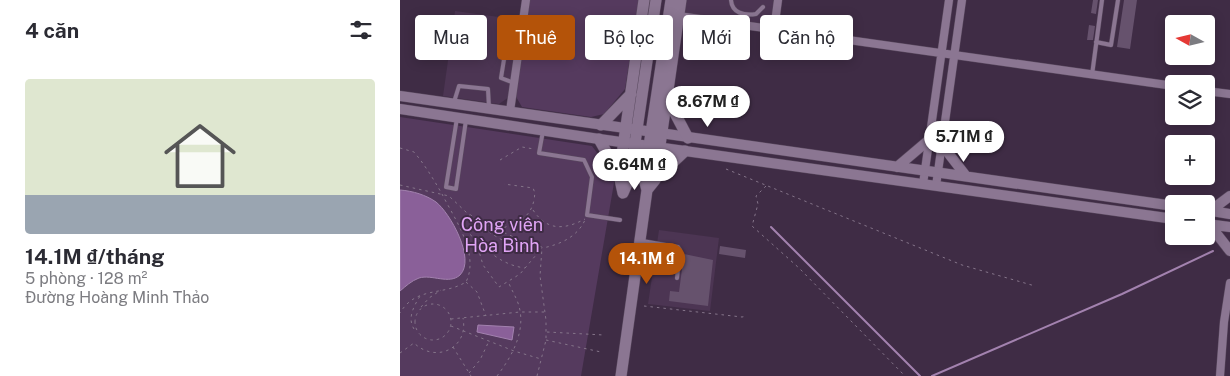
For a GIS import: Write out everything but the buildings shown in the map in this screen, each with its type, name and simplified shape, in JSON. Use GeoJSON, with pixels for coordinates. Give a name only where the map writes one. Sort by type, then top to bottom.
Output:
{"type":"FeatureCollection","features":[{"type":"Feature","properties":{"kind":"main road"},"geometry":{"type":"LineString","coordinates":[[601,125],[637,94],[644,0]]}},
{"type":"Feature","properties":{"kind":"main road"},"geometry":{"type":"LineString","coordinates":[[623,193],[637,94],[656,0]]}},
{"type":"Feature","properties":{"kind":"main road"},"geometry":{"type":"LineString","coordinates":[[671,0],[662,97],[688,138]]}},
{"type":"Feature","properties":{"kind":"main road"},"geometry":{"type":"LineString","coordinates":[[620,376],[656,133],[681,0]]}},
{"type":"Feature","properties":{"kind":"main road"},"geometry":{"type":"LineString","coordinates":[[599,139],[625,176],[649,183]]}},
{"type":"Feature","properties":{"kind":"main road"},"geometry":{"type":"LineString","coordinates":[[649,183],[686,151]]}},
{"type":"Feature","properties":{"kind":"street"},"geometry":{"type":"LineString","coordinates":[[524,15],[526,0]]}},
{"type":"Feature","properties":{"kind":"street"},"geometry":{"type":"LineString","coordinates":[[776,15],[778,0]]}},
{"type":"Feature","properties":{"kind":"street"},"geometry":{"type":"LineString","coordinates":[[923,184],[949,0]]}},
{"type":"Feature","properties":{"kind":"street"},"geometry":{"type":"LineString","coordinates":[[936,186],[962,0]]}},
{"type":"Feature","properties":{"kind":"street"},"geometry":{"type":"LineString","coordinates":[[679,16],[760,28]]}},
{"type":"Feature","properties":{"kind":"street"},"geometry":{"type":"LineString","coordinates":[[853,41],[1165,85]]}},
{"type":"Feature","properties":{"kind":"street"},"geometry":{"type":"LineString","coordinates":[[508,126],[517,60]]}},
{"type":"Feature","properties":{"kind":"street"},"geometry":{"type":"LineString","coordinates":[[1215,92],[1230,94]]}},
{"type":"Feature","properties":{"kind":"street"},"geometry":{"type":"LineString","coordinates":[[400,96],[1165,205]]}},
{"type":"Feature","properties":{"kind":"street"},"geometry":{"type":"LineString","coordinates":[[400,109],[599,139],[1165,218]]}},
{"type":"Feature","properties":{"kind":"street"},"geometry":{"type":"LineString","coordinates":[[897,166],[930,140]]}},
{"type":"Feature","properties":{"kind":"street"},"geometry":{"type":"LineString","coordinates":[[942,145],[966,176]]}},
{"type":"Feature","properties":{"kind":"street"},"geometry":{"type":"LineString","coordinates":[[1215,206],[1230,196]]}},
{"type":"Feature","properties":{"kind":"street"},"geometry":{"type":"LineString","coordinates":[[1215,212],[1230,214]]}},
{"type":"Feature","properties":{"kind":"street"},"geometry":{"type":"LineString","coordinates":[[1215,225],[1230,227]]}},
{"type":"Feature","properties":{"kind":"street"},"geometry":{"type":"LineString","coordinates":[[1215,233],[1230,252]]}},
{"type":"Feature","properties":{"kind":"street"},"geometry":{"type":"LineString","coordinates":[[1220,376],[1224,322],[1230,283]]}},
{"type":"Feature","properties":{"kind":"lane"},"geometry":{"type":"LineString","coordinates":[[731,0],[733,8],[738,12],[752,15],[763,7]]}},
{"type":"Feature","properties":{"kind":"lane"},"geometry":{"type":"LineString","coordinates":[[1092,74],[1102,0]]}},
{"type":"Feature","properties":{"kind":"lane"},"geometry":{"type":"LineString","coordinates":[[1096,42],[1111,45],[1118,0]]}},
{"type":"Feature","properties":{"kind":"lane"},"geometry":{"type":"LineString","coordinates":[[503,60],[501,78],[514,83]]}},
{"type":"Feature","properties":{"kind":"lane"},"geometry":{"type":"LineString","coordinates":[[454,104],[459,86],[488,89],[489,108]]}},
{"type":"Feature","properties":{"kind":"lane"},"geometry":{"type":"LineString","coordinates":[[462,118],[456,188],[446,187],[462,118]]}},
{"type":"Feature","properties":{"kind":"lane"},"geometry":{"type":"LineString","coordinates":[[543,131],[539,153],[584,160],[592,177],[586,217],[620,220]]}},
{"type":"Feature","properties":{"kind":"lane"},"geometry":{"type":"LineString","coordinates":[[640,241],[678,247],[680,250],[677,278]]}},
{"type":"Feature","properties":{"kind":"path"},"geometry":{"type":"LineString","coordinates":[[500,160],[522,147],[540,150]]}},
{"type":"Feature","properties":{"kind":"path"},"geometry":{"type":"LineString","coordinates":[[400,148],[414,152],[438,186],[460,226],[468,250],[469,270],[466,282],[459,286],[420,295],[412,299],[400,313]]}},
{"type":"Feature","properties":{"kind":"path"},"geometry":{"type":"LineString","coordinates":[[726,169],[962,265],[1035,286]]}},
{"type":"Feature","properties":{"kind":"path"},"geometry":{"type":"LineString","coordinates":[[497,230],[526,217],[532,209],[535,190],[533,188],[504,184]]}},
{"type":"Feature","properties":{"kind":"path"},"geometry":{"type":"LineString","coordinates":[[400,185],[449,196],[485,229],[508,242],[536,250],[566,241],[582,227],[586,217]]}},
{"type":"Feature","properties":{"kind":"path"},"geometry":{"type":"LineString","coordinates":[[766,186],[756,196],[758,204],[752,226],[799,268],[905,376]]}},
{"type":"Feature","properties":{"kind":"path"},"geometry":{"type":"LineString","coordinates":[[532,209],[544,223],[554,226],[568,226],[586,217]]}},
{"type":"Feature","properties":{"kind":"path"},"geometry":{"type":"LineString","coordinates":[[467,213],[497,230],[543,248]]}},
{"type":"Feature","properties":{"kind":"path"},"geometry":{"type":"LineString","coordinates":[[460,226],[504,262],[525,268]]}},
{"type":"Feature","properties":{"kind":"path"},"geometry":{"type":"LineString","coordinates":[[476,241],[480,260],[498,287],[520,274],[543,248]]}},
{"type":"Feature","properties":{"kind":"path"},"geometry":{"type":"LineString","coordinates":[[537,376],[546,340],[545,312],[540,276],[543,248]]}},
{"type":"Feature","properties":{"kind":"path"},"geometry":{"type":"LineString","coordinates":[[497,376],[514,351],[520,332],[520,312],[508,281]]}},
{"type":"Feature","properties":{"kind":"path"},"geometry":{"type":"LineString","coordinates":[[466,282],[477,292],[486,316]]}},
{"type":"Feature","properties":{"kind":"path"},"geometry":{"type":"LineString","coordinates":[[418,332],[414,323],[415,317],[429,298],[442,290]]}},
{"type":"Feature","properties":{"kind":"path"},"geometry":{"type":"LineString","coordinates":[[420,295],[412,311],[412,326],[423,338],[435,340],[446,335],[451,319],[448,311],[438,304],[432,303],[421,307]]}},
{"type":"Feature","properties":{"kind":"path"},"geometry":{"type":"LineString","coordinates":[[644,306],[747,316]]}},
{"type":"Feature","properties":{"kind":"path"},"geometry":{"type":"LineString","coordinates":[[451,319],[520,312],[545,312]]}},
{"type":"Feature","properties":{"kind":"path"},"geometry":{"type":"LineString","coordinates":[[400,353],[414,343],[420,348],[434,353],[453,347],[458,343],[464,331],[463,318]]}},
{"type":"Feature","properties":{"kind":"path"},"geometry":{"type":"LineString","coordinates":[[450,326],[542,360]]}},
{"type":"Feature","properties":{"kind":"path"},"geometry":{"type":"LineString","coordinates":[[546,332],[604,336]]}},
{"type":"Feature","properties":{"kind":"path"},"geometry":{"type":"LineString","coordinates":[[546,340],[602,352]]}},
{"type":"Feature","properties":{"kind":"path"},"geometry":{"type":"LineString","coordinates":[[469,373],[480,360],[489,341]]}},
{"type":"Feature","properties":{"kind":"path"},"geometry":{"type":"LineString","coordinates":[[453,347],[470,376]]}},
{"type":"Feature","properties":{"kind":"shaded area"},"geometry":{"type":"Polygon","coordinates":[[[683,0],[774,0],[772,15],[760,15],[759,25],[750,24],[750,15],[688,15],[683,9],[683,0]]]}},
{"type":"Feature","properties":{"kind":"shaded area"},"geometry":{"type":"Polygon","coordinates":[[[455,11],[484,15],[454,15],[455,11]]]}},
{"type":"Feature","properties":{"kind":"shaded area"},"geometry":{"type":"Polygon","coordinates":[[[487,15],[497,17],[497,60],[514,60],[509,97],[499,104],[443,96],[448,60],[487,60],[487,15]]]}},
{"type":"Feature","properties":{"kind":"shaded area"},"geometry":{"type":"Polygon","coordinates":[[[400,190],[419,194],[436,202],[448,216],[459,237],[465,258],[464,268],[456,278],[419,278],[400,291],[400,190]]]}},
{"type":"Feature","properties":{"kind":"shaded area"},"geometry":{"type":"Polygon","coordinates":[[[659,230],[719,238],[710,311],[648,304],[659,230]]]}},
{"type":"Feature","properties":{"kind":"shaded area"},"geometry":{"type":"Polygon","coordinates":[[[478,325],[514,327],[512,340],[477,332],[478,325]]]}},
{"type":"Feature","properties":{"kind":"green space"},"geometry":{"type":"Polygon","coordinates":[[[528,0],[639,0],[637,15],[585,15],[585,60],[630,60],[625,89],[604,114],[591,117],[522,107],[515,95],[520,60],[575,60],[575,15],[526,15],[528,0]]]}},
{"type":"Feature","properties":{"kind":"green space","name":"Công viên Hòa Bình"},"geometry":{"type":"Polygon","coordinates":[[[400,117],[592,146],[615,177],[581,376],[400,376],[400,117]]]}},
{"type":"Feature","properties":{"kind":"waterway"},"geometry":{"type":"LineString","coordinates":[[771,227],[920,376]]}},
{"type":"Feature","properties":{"kind":"waterway"},"geometry":{"type":"LineString","coordinates":[[932,376],[1122,294],[1213,251]]}}]}
